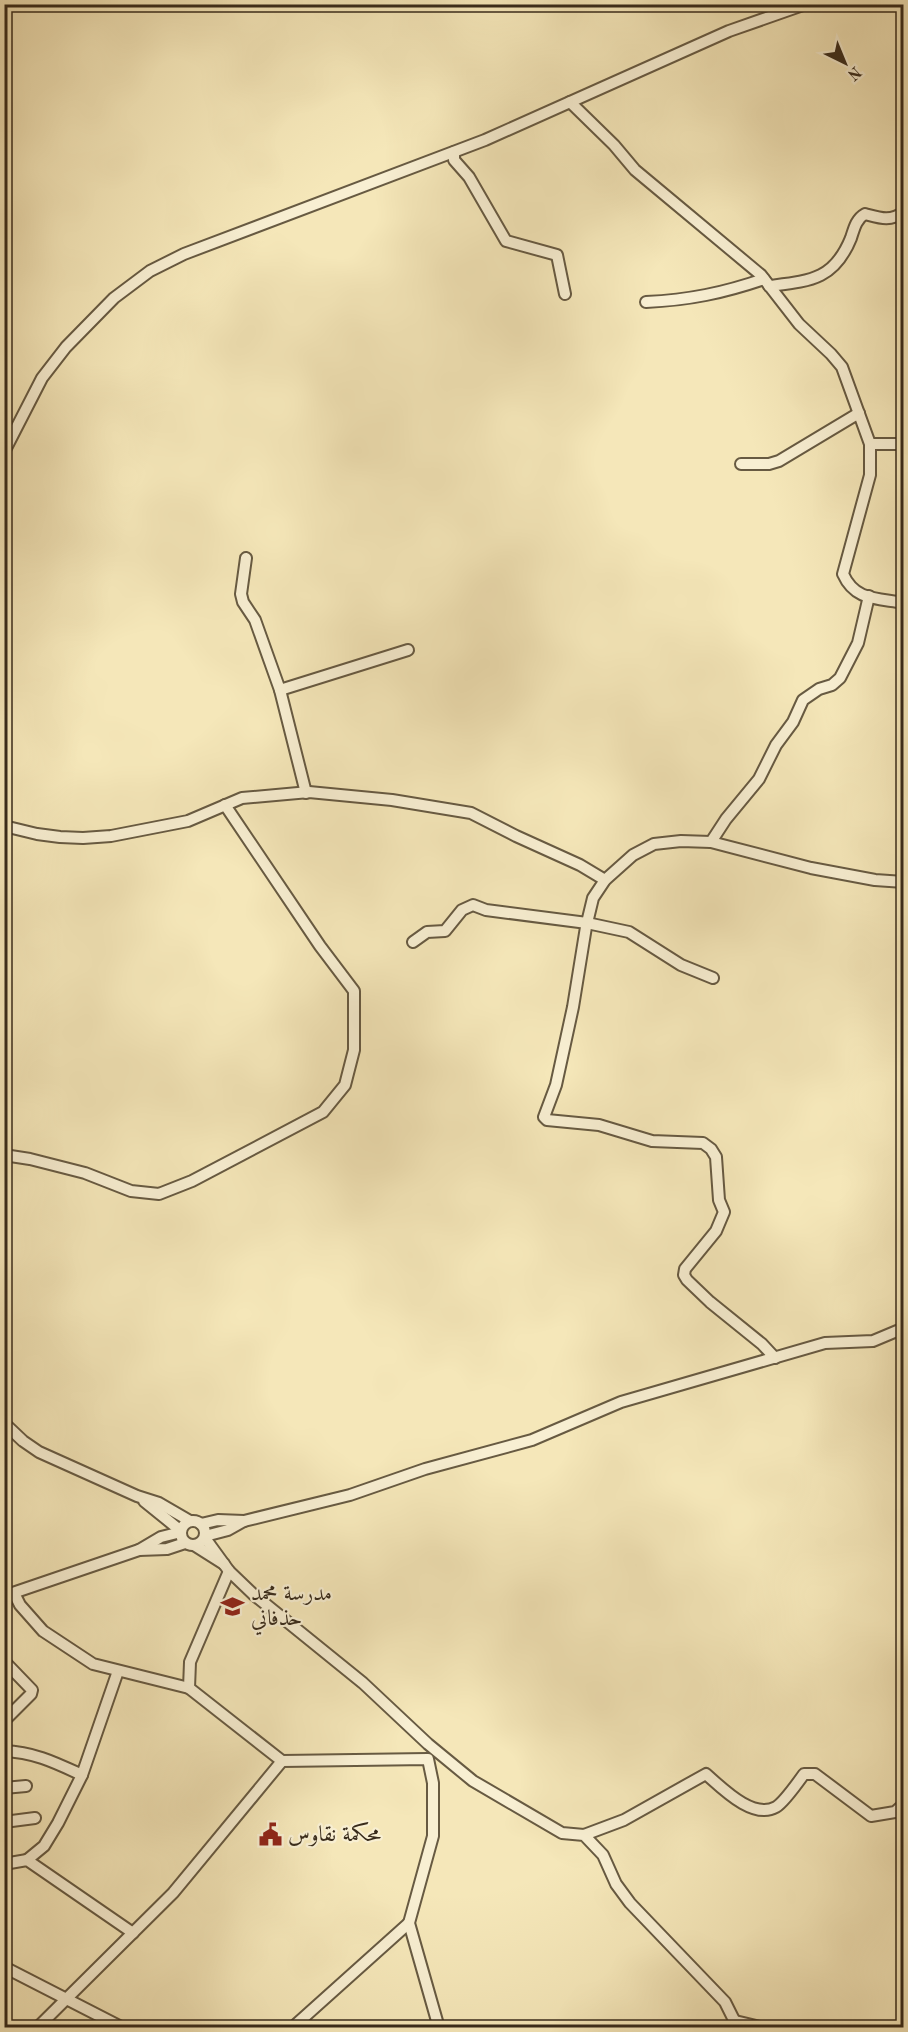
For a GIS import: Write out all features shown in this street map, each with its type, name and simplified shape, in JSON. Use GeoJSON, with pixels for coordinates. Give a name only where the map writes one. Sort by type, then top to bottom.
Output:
{"type":"FeatureCollection","features":[{"type":"Feature","properties":{"kind":"street"},"geometry":{"type":"LineString","coordinates":[[4,452],[42,378],[66,347],[114,298],[150,271],[184,254],[454,152],[729,31],[806,4]]}},
{"type":"Feature","properties":{"kind":"street"},"geometry":{"type":"LineString","coordinates":[[570,102],[614,145],[635,170],[745,261],[767,283],[799,324],[842,367],[870,444],[870,474],[843,574],[847,584],[858,594],[903,603]]}},
{"type":"Feature","properties":{"kind":"street"},"geometry":{"type":"LineString","coordinates":[[454,152],[454,160],[475,187],[506,241],[557,255],[565,294]]}},
{"type":"Feature","properties":{"kind":"street"},"geometry":{"type":"LineString","coordinates":[[646,302],[682,301],[767,283],[805,282],[835,266],[847,247],[858,221],[865,214],[885,219],[897,217],[903,212]]}},
{"type":"Feature","properties":{"kind":"street"},"geometry":{"type":"LineString","coordinates":[[741,464],[769,464],[779,461],[859,414]]}},
{"type":"Feature","properties":{"kind":"street"},"geometry":{"type":"LineString","coordinates":[[870,444],[903,444]]}},
{"type":"Feature","properties":{"kind":"street"},"geometry":{"type":"LineString","coordinates":[[246,558],[241,594],[243,602],[255,620],[280,690],[306,793]]}},
{"type":"Feature","properties":{"kind":"street"},"geometry":{"type":"LineString","coordinates":[[711,842],[759,778],[793,722],[803,700],[819,689],[832,685],[840,678],[858,643],[869,596]]}},
{"type":"Feature","properties":{"kind":"street"},"geometry":{"type":"LineString","coordinates":[[280,690],[408,650]]}},
{"type":"Feature","properties":{"kind":"street"},"geometry":{"type":"LineString","coordinates":[[4,826],[37,834],[82,838],[111,836],[188,821],[242,798],[306,793],[392,800],[471,813],[580,865],[605,880]]}},
{"type":"Feature","properties":{"kind":"street"},"geometry":{"type":"LineString","coordinates":[[4,1155],[85,1173],[131,1191],[159,1194],[192,1180],[323,1112],[345,1085],[354,1050],[354,991],[320,946],[225,805]]}},
{"type":"Feature","properties":{"kind":"street"},"geometry":{"type":"LineString","coordinates":[[775,1358],[762,1344],[710,1302],[684,1275],[685,1269],[716,1231],[724,1212],[719,1200],[716,1157],[711,1149],[703,1143],[652,1141],[599,1125],[547,1120],[544,1117],[556,1085],[593,898],[605,880],[633,855],[654,844],[681,841],[711,842],[811,868],[875,880],[903,882]]}},
{"type":"Feature","properties":{"kind":"street"},"geometry":{"type":"LineString","coordinates":[[413,942],[427,932],[445,931],[462,910],[473,905],[486,910],[587,923],[629,932],[681,965],[713,978]]}},
{"type":"Feature","properties":{"kind":"street"},"geometry":{"type":"LineString","coordinates":[[161,1537],[185,1538],[200,1544],[244,1521],[350,1495],[425,1469],[532,1440],[621,1402],[825,1343],[873,1341],[903,1328]]}},
{"type":"Feature","properties":{"kind":"street"},"geometry":{"type":"LineString","coordinates":[[4,1423],[23,1442],[39,1452],[137,1496],[170,1508],[196,1522],[205,1530],[227,1568]]}},
{"type":"Feature","properties":{"kind":"street"},"geometry":{"type":"LineString","coordinates":[[137,1496],[166,1518],[185,1538],[227,1568],[254,1594],[363,1683],[428,1744],[473,1781],[562,1833],[584,1835],[624,1820],[706,1774],[735,1800],[761,1810],[777,1807],[804,1774],[815,1774],[871,1816],[895,1812],[903,1804]]}},
{"type":"Feature","properties":{"kind":"street"},"geometry":{"type":"LineString","coordinates":[[166,1518],[165,1530],[161,1537],[139,1550],[9,1594],[43,1631],[93,1665],[189,1688],[282,1761],[428,1759]]}},
{"type":"Feature","properties":{"kind":"street"},"geometry":{"type":"LineString","coordinates":[[185,1538],[184,1525],[218,1520],[244,1521]]}},
{"type":"Feature","properties":{"kind":"street"},"geometry":{"type":"LineString","coordinates":[[139,1550],[158,1550],[185,1538]]}},
{"type":"Feature","properties":{"kind":"street"},"geometry":{"type":"LineString","coordinates":[[189,1688],[190,1662],[227,1568]]}},
{"type":"Feature","properties":{"kind":"street"},"geometry":{"type":"LineString","coordinates":[[4,1660],[32,1690],[31,1694],[4,1721]]}},
{"type":"Feature","properties":{"kind":"street"},"geometry":{"type":"LineString","coordinates":[[4,1864],[27,1860],[44,1846],[82,1776],[118,1671]]}},
{"type":"Feature","properties":{"kind":"street"},"geometry":{"type":"LineString","coordinates":[[292,2028],[408,1923],[433,1836],[433,1783],[428,1759],[428,1744]]}},
{"type":"Feature","properties":{"kind":"street"},"geometry":{"type":"LineString","coordinates":[[4,1751],[20,1751],[41,1756],[82,1776]]}},
{"type":"Feature","properties":{"kind":"street"},"geometry":{"type":"LineString","coordinates":[[37,2028],[173,1893],[282,1761]]}},
{"type":"Feature","properties":{"kind":"street"},"geometry":{"type":"LineString","coordinates":[[4,1788],[26,1786]]}},
{"type":"Feature","properties":{"kind":"street"},"geometry":{"type":"LineString","coordinates":[[4,1822],[35,1818]]}},
{"type":"Feature","properties":{"kind":"street"},"geometry":{"type":"LineString","coordinates":[[584,1835],[603,1855],[616,1884],[630,1903],[725,2002],[736,2024],[764,2028]]}},
{"type":"Feature","properties":{"kind":"street"},"geometry":{"type":"LineString","coordinates":[[27,1860],[133,1933]]}},
{"type":"Feature","properties":{"kind":"street"},"geometry":{"type":"LineString","coordinates":[[408,1923],[439,2028]]}},
{"type":"Feature","properties":{"kind":"street"},"geometry":{"type":"LineString","coordinates":[[4,1967],[123,2028]]}},
{"type":"Feature","properties":{"kind":"street"},"geometry":{"type":"LineString","coordinates":[[865,2028],[875,2028]]}},
{"type":"Feature","properties":{"kind":"place","name":"مدرسة محمد حذفاني"},"geometry":{"type":"Point","coordinates":[233,1607]}},
{"type":"Feature","properties":{"kind":"place","name":"محكمة نقاوس"},"geometry":{"type":"Point","coordinates":[270,1835]}}]}
